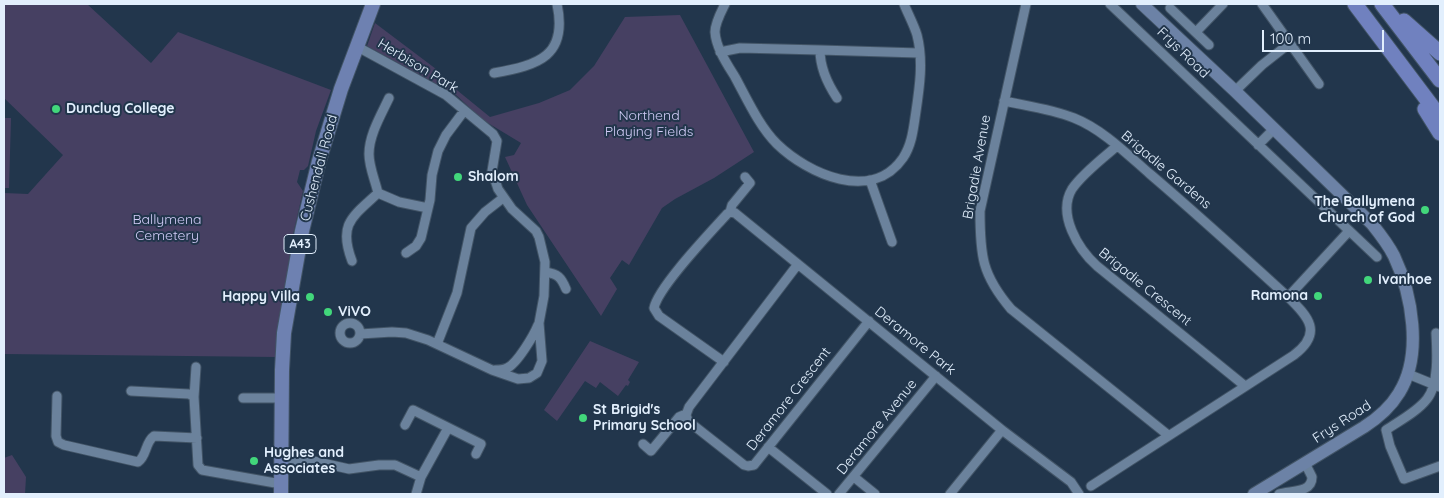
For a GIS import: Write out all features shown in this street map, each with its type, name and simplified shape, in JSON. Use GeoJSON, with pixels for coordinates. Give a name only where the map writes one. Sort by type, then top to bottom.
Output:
{"type":"FeatureCollection","features":[{"type":"Feature","properties":{"kind":"highway"},"geometry":{"type":"LineString","coordinates":[[1355,4],[1440,117]]}},
{"type":"Feature","properties":{"kind":"highway"},"geometry":{"type":"LineString","coordinates":[[1382,4],[1440,80]]}},
{"type":"Feature","properties":{"kind":"highway"},"geometry":{"type":"LineString","coordinates":[[1387,4],[1440,53]]}},
{"type":"Feature","properties":{"kind":"highway"},"geometry":{"type":"LineString","coordinates":[[1376,30],[1440,133]]}},
{"type":"Feature","properties":{"kind":"main road","name":"Cushendall Road"},"geometry":{"type":"LineString","coordinates":[[281,489],[281,398],[284,333],[302,231],[319,161],[356,46],[373,4]]}},
{"type":"Feature","properties":{"kind":"street"},"geometry":{"type":"LineString","coordinates":[[494,73],[528,66],[540,60],[551,51],[560,31],[558,4]]}},
{"type":"Feature","properties":{"kind":"street"},"geometry":{"type":"LineString","coordinates":[[724,4],[715,30],[720,52],[756,114],[777,144],[795,158],[822,174],[850,181],[870,180],[885,174],[901,160],[913,135],[919,87],[919,54],[916,33],[906,4]]}},
{"type":"Feature","properties":{"kind":"street","name":"Brigadie Avenue"},"geometry":{"type":"LineString","coordinates":[[1026,4],[980,212],[980,238],[985,268],[997,292],[1011,309],[1168,435]]}},
{"type":"Feature","properties":{"kind":"street","name":"Frys Road"},"geometry":{"type":"LineString","coordinates":[[1110,4],[1377,257]]}},
{"type":"Feature","properties":{"kind":"street","name":"Frys Road"},"geometry":{"type":"LineString","coordinates":[[1142,4],[1372,224],[1394,256],[1406,291],[1414,346],[1408,374],[1400,393],[1379,417],[1254,494]]}},
{"type":"Feature","properties":{"kind":"street"},"geometry":{"type":"LineString","coordinates":[[1196,32],[1223,4]]}},
{"type":"Feature","properties":{"kind":"street"},"geometry":{"type":"LineString","coordinates":[[1262,4],[1319,84]]}},
{"type":"Feature","properties":{"kind":"street"},"geometry":{"type":"LineString","coordinates":[[1170,8],[1209,45]]}},
{"type":"Feature","properties":{"kind":"street"},"geometry":{"type":"LineString","coordinates":[[1235,91],[1262,65],[1290,43]]}},
{"type":"Feature","properties":{"kind":"street","name":"Herbison Park"},"geometry":{"type":"LineString","coordinates":[[356,46],[446,95],[496,138],[498,146],[492,162],[492,171],[503,198]]}},
{"type":"Feature","properties":{"kind":"street"},"geometry":{"type":"LineString","coordinates":[[720,52],[740,48],[919,54]]}},
{"type":"Feature","properties":{"kind":"street"},"geometry":{"type":"LineString","coordinates":[[820,50],[820,61],[825,76],[837,98]]}},
{"type":"Feature","properties":{"kind":"street"},"geometry":{"type":"LineString","coordinates":[[378,193],[369,149],[378,120],[389,98]]}},
{"type":"Feature","properties":{"kind":"street","name":"Brigadie Gardens"},"geometry":{"type":"LineString","coordinates":[[1004,101],[1053,111],[1075,118],[1117,146],[1200,216],[1302,311],[1309,321],[1310,330],[1307,343],[1291,358],[1091,486]]}},
{"type":"Feature","properties":{"kind":"street","name":"Herbison Park"},"geometry":{"type":"LineString","coordinates":[[406,253],[416,246],[420,240],[438,151],[446,135],[464,111]]}},
{"type":"Feature","properties":{"kind":"street"},"geometry":{"type":"LineString","coordinates":[[1258,144],[1274,129]]}},
{"type":"Feature","properties":{"kind":"street","name":"Brigadie Crescent"},"geometry":{"type":"LineString","coordinates":[[1117,146],[1079,181],[1070,195],[1068,216],[1076,240],[1096,266],[1245,386]]}},
{"type":"Feature","properties":{"kind":"street"},"geometry":{"type":"LineString","coordinates":[[724,362],[658,316],[654,307],[679,269],[730,212],[732,205],[750,183],[745,177]]}},
{"type":"Feature","properties":{"kind":"street"},"geometry":{"type":"LineString","coordinates":[[870,180],[892,242]]}},
{"type":"Feature","properties":{"kind":"street"},"geometry":{"type":"LineString","coordinates":[[378,193],[399,202],[428,208]]}},
{"type":"Feature","properties":{"kind":"street"},"geometry":{"type":"LineString","coordinates":[[352,261],[346,240],[347,228],[357,212],[378,193]]}},
{"type":"Feature","properties":{"kind":"street"},"geometry":{"type":"LineString","coordinates":[[360,334],[406,333],[437,344],[492,370],[522,379],[535,375],[541,367],[542,361],[539,323],[544,296],[545,272],[538,234],[503,198],[484,212],[471,228],[457,292],[437,344]]}},
{"type":"Feature","properties":{"kind":"street","name":"Deramore Park"},"geometry":{"type":"LineString","coordinates":[[730,212],[735,213],[1002,430],[1071,482],[1079,494]]}},
{"type":"Feature","properties":{"kind":"street"},"geometry":{"type":"LineString","coordinates":[[1288,298],[1349,231]]}},
{"type":"Feature","properties":{"kind":"street"},"geometry":{"type":"LineString","coordinates":[[643,444],[651,451],[679,417],[686,414],[689,407],[798,264]]}},
{"type":"Feature","properties":{"kind":"street"},"geometry":{"type":"LineString","coordinates":[[545,272],[556,274],[562,279],[566,289]]}},
{"type":"Feature","properties":{"kind":"street","name":"Deramore Crescent"},"geometry":{"type":"LineString","coordinates":[[686,414],[688,421],[745,466],[756,464],[869,321]]}},
{"type":"Feature","properties":{"kind":"street"},"geometry":{"type":"LineString","coordinates":[[492,370],[505,369],[512,364],[531,339],[539,323]]}},
{"type":"Feature","properties":{"kind":"street"},"geometry":{"type":"LineString","coordinates":[[1436,333],[1437,386],[1422,405],[1386,430],[1390,446],[1404,480],[1440,466]]}},
{"type":"Feature","properties":{"kind":"street"},"geometry":{"type":"LineString","coordinates":[[196,367],[194,397],[198,465],[202,470],[281,489]]}},
{"type":"Feature","properties":{"kind":"street"},"geometry":{"type":"LineString","coordinates":[[1408,374],[1437,386]]}},
{"type":"Feature","properties":{"kind":"street","name":"Deramore Avenue"},"geometry":{"type":"LineString","coordinates":[[839,494],[936,376]]}},
{"type":"Feature","properties":{"kind":"street"},"geometry":{"type":"LineString","coordinates":[[131,391],[189,394],[194,397]]}},
{"type":"Feature","properties":{"kind":"street"},"geometry":{"type":"LineString","coordinates":[[57,396],[56,436],[58,442],[63,445],[138,462],[142,458],[150,439],[154,436],[197,438]]}},
{"type":"Feature","properties":{"kind":"street"},"geometry":{"type":"LineString","coordinates":[[243,398],[281,398]]}},
{"type":"Feature","properties":{"kind":"street"},"geometry":{"type":"LineString","coordinates":[[405,425],[412,410],[481,444],[476,454]]}},
{"type":"Feature","properties":{"kind":"street"},"geometry":{"type":"LineString","coordinates":[[416,494],[421,477],[448,428]]}},
{"type":"Feature","properties":{"kind":"street"},"geometry":{"type":"LineString","coordinates":[[950,494],[1002,430]]}},
{"type":"Feature","properties":{"kind":"street"},"geometry":{"type":"LineString","coordinates":[[768,447],[827,494]]}},
{"type":"Feature","properties":{"kind":"street"},"geometry":{"type":"LineString","coordinates":[[281,461],[309,460],[349,469],[379,465],[396,466],[421,477]]}},
{"type":"Feature","properties":{"kind":"street"},"geometry":{"type":"LineString","coordinates":[[1279,494],[1304,489],[1310,485],[1312,477],[1306,463]]}},
{"type":"Feature","properties":{"kind":"street"},"geometry":{"type":"LineString","coordinates":[[854,477],[875,494]]}},
{"type":"Feature","properties":{"kind":"green space","name":"Ballymena Cemetery"},"geometry":{"type":"Polygon","coordinates":[[[4,4],[87,4],[151,63],[178,32],[331,90],[316,131],[308,166],[304,170],[300,170],[297,182],[303,191],[292,239],[276,357],[4,354],[4,193],[28,194],[63,155],[4,98],[4,4]]]}},
{"type":"Feature","properties":{"kind":"green space","name":"Northend Playing Fields"},"geometry":{"type":"Polygon","coordinates":[[[680,15],[754,152],[662,208],[629,265],[622,260],[610,278],[617,289],[601,316],[527,205],[505,157],[514,155],[521,143],[483,120],[456,95],[367,46],[375,23],[436,69],[447,82],[490,117],[539,103],[570,90],[594,66],[625,17],[680,15]]]}},
{"type":"Feature","properties":{"kind":"green space"},"geometry":{"type":"Polygon","coordinates":[[[4,118],[11,118],[9,188],[4,188],[4,118]]]}},
{"type":"Feature","properties":{"kind":"green space"},"geometry":{"type":"Polygon","coordinates":[[[590,341],[639,362],[628,380],[630,382],[628,386],[626,385],[618,396],[600,382],[596,388],[585,381],[557,421],[544,410],[590,341]]]}},
{"type":"Feature","properties":{"kind":"green space"},"geometry":{"type":"Polygon","coordinates":[[[12,455],[26,477],[25,494],[4,494],[4,458],[12,455]]]}},
{"type":"Feature","properties":{"kind":"place","name":"Dunclug College"},"geometry":{"type":"Point","coordinates":[56,109]}},
{"type":"Feature","properties":{"kind":"place","name":"Shalom"},"geometry":{"type":"Point","coordinates":[458,177]}},
{"type":"Feature","properties":{"kind":"place","name":"The Ballymena Church of God"},"geometry":{"type":"Point","coordinates":[1425,210]}},
{"type":"Feature","properties":{"kind":"place","name":"Ivanhoe"},"geometry":{"type":"Point","coordinates":[1368,280]}},
{"type":"Feature","properties":{"kind":"place","name":"Ramona"},"geometry":{"type":"Point","coordinates":[1318,296]}},
{"type":"Feature","properties":{"kind":"place","name":"Happy Villa"},"geometry":{"type":"Point","coordinates":[310,297]}},
{"type":"Feature","properties":{"kind":"place","name":"ViVO"},"geometry":{"type":"Point","coordinates":[328,312]}},
{"type":"Feature","properties":{"kind":"place","name":"St Brigid's Primary School"},"geometry":{"type":"Point","coordinates":[583,418]}},
{"type":"Feature","properties":{"kind":"place","name":"Hughes and Associates"},"geometry":{"type":"Point","coordinates":[254,461]}}]}
